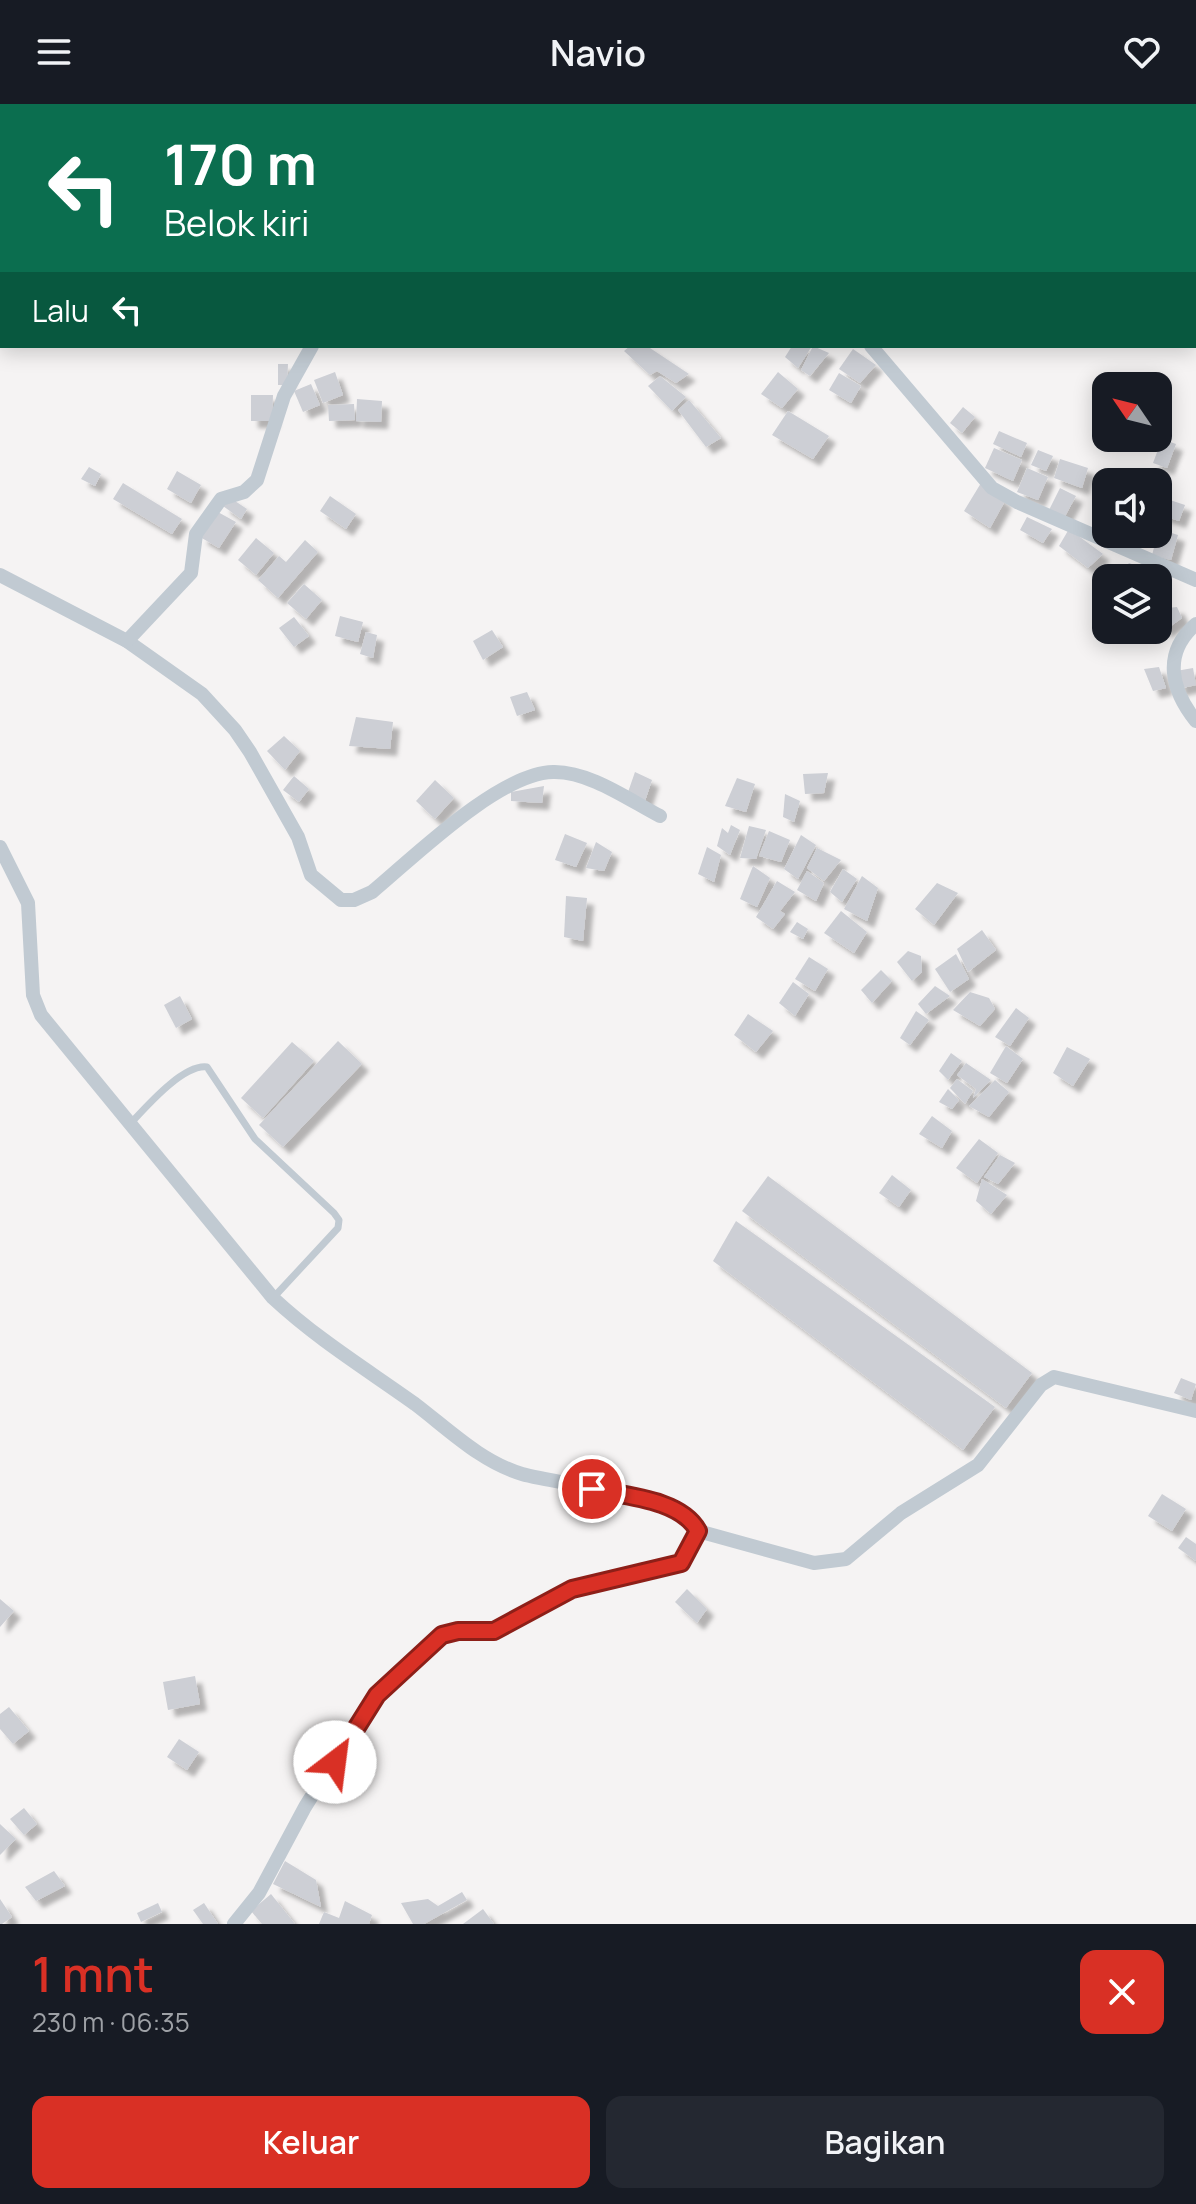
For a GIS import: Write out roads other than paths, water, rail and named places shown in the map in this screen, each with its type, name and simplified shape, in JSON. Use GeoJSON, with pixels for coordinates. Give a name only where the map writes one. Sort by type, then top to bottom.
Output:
{"type":"FeatureCollection","features":[{"type":"Feature","properties":{"kind":"street"},"geometry":{"type":"LineString","coordinates":[[127,641],[191,573],[196,534],[221,499],[244,492],[257,480],[284,396],[311,348]]}},
{"type":"Feature","properties":{"kind":"street"},"geometry":{"type":"LineString","coordinates":[[873,348],[992,488],[1017,502],[1196,580]]}},
{"type":"Feature","properties":{"kind":"street"},"geometry":{"type":"LineString","coordinates":[[0,575],[127,641],[194,688],[235,730],[298,837],[311,875],[341,900],[354,900],[372,892],[464,815],[506,788],[540,774],[554,772],[593,782],[660,816]]}},
{"type":"Feature","properties":{"kind":"street"},"geometry":{"type":"LineString","coordinates":[[1196,624],[1174,656],[1171,668],[1186,709],[1196,721]]}},
{"type":"Feature","properties":{"kind":"street"},"geometry":{"type":"LineString","coordinates":[[0,847],[28,903],[31,984],[41,1015],[128,1125],[273,1298],[310,1332],[481,1454],[518,1473],[669,1507],[692,1520],[698,1531],[814,1563],[846,1559],[901,1513],[978,1465],[1041,1385],[1054,1377],[1196,1411]]}},
{"type":"Feature","properties":{"kind":"street"},"geometry":{"type":"LineString","coordinates":[[234,1924],[259,1893],[305,1807],[362,1716],[377,1695],[436,1640],[449,1632],[494,1631],[572,1589],[681,1563],[698,1531]]}},
{"type":"Feature","properties":{"kind":"lane"},"geometry":{"type":"LineString","coordinates":[[128,1125],[181,1076],[194,1068],[207,1067],[214,1073],[255,1139],[334,1213],[339,1220],[338,1228],[273,1298]]}}]}
